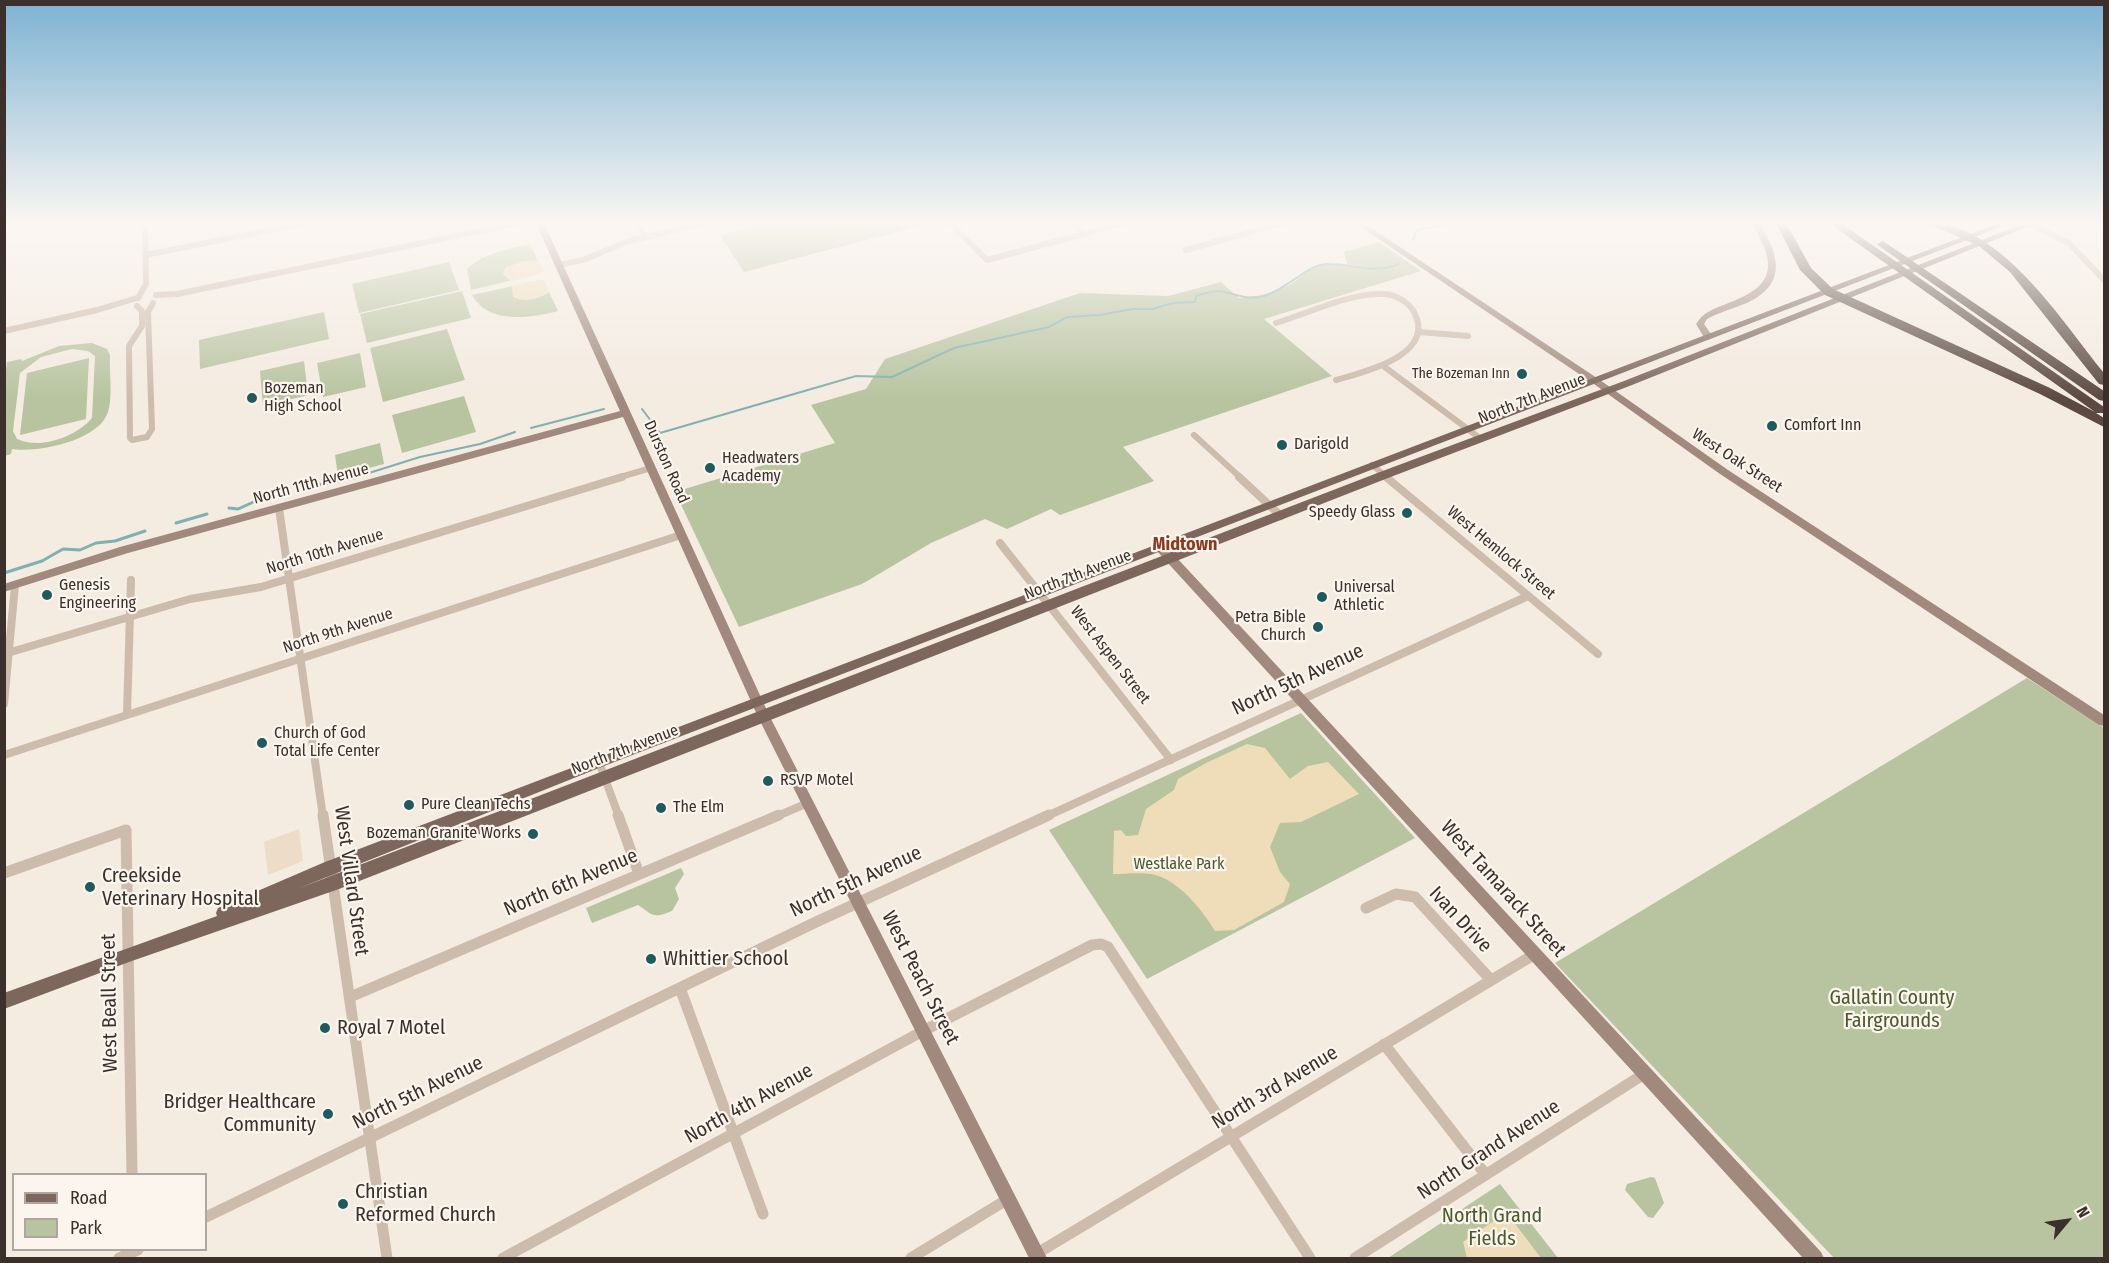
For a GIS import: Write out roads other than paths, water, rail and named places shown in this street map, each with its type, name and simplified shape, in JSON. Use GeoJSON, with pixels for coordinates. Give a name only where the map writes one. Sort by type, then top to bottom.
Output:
{"type":"FeatureCollection","features":[{"type":"Feature","properties":{"kind":"highway"},"geometry":{"type":"LineString","coordinates":[[1817,280],[1835,296],[2045,391],[2104,423]]}},
{"type":"Feature","properties":{"kind":"highway"},"geometry":{"type":"LineString","coordinates":[[1915,280],[2104,413]]}},
{"type":"Feature","properties":{"kind":"highway"},"geometry":{"type":"LineString","coordinates":[[1935,280],[2104,397]]}},
{"type":"Feature","properties":{"kind":"highway"},"geometry":{"type":"LineString","coordinates":[[2022,280],[2104,381]]}},
{"type":"Feature","properties":{"kind":"main road","name":"Durston Road"},"geometry":{"type":"LineString","coordinates":[[567,280],[764,717]]}},
{"type":"Feature","properties":{"kind":"main road","name":"West Oak Street"},"geometry":{"type":"LineString","coordinates":[[1444,280],[1594,380],[1724,472],[2104,721]]}},
{"type":"Feature","properties":{"kind":"main road"},"geometry":{"type":"LineString","coordinates":[[1666,368],[1687,352],[1708,342],[1708,337],[1700,324],[1704,317],[1752,297],[1771,280]]}},
{"type":"Feature","properties":{"kind":"main road","name":"North 7th Avenue"},"geometry":{"type":"LineString","coordinates":[[4,1001],[129,954],[333,884],[1050,607],[1384,475],[1608,391],[1721,346],[1835,296],[1866,280]]}},
{"type":"Feature","properties":{"kind":"main road","name":"North 7th Avenue"},"geometry":{"type":"LineString","coordinates":[[129,954],[331,867],[1372,465],[1776,312],[1889,280]]}},
{"type":"Feature","properties":{"kind":"main road"},"geometry":{"type":"LineString","coordinates":[[1721,346],[1718,341],[1722,337],[1760,322],[1776,312]]}},
{"type":"Feature","properties":{"kind":"main road","name":"North 11th Avenue"},"geometry":{"type":"LineString","coordinates":[[10,586],[124,550],[626,413]]}},
{"type":"Feature","properties":{"kind":"main road","name":"West Tamarack Street"},"geometry":{"type":"LineString","coordinates":[[1160,547],[1815,1258]]}},
{"type":"Feature","properties":{"kind":"main road","name":"West Peach Street"},"geometry":{"type":"LineString","coordinates":[[764,717],[1037,1256]]}},
{"type":"Feature","properties":{"kind":"street"},"geometry":{"type":"LineString","coordinates":[[146,280],[155,299]]}},
{"type":"Feature","properties":{"kind":"street"},"geometry":{"type":"LineString","coordinates":[[97,310],[136,306],[155,299],[247,280]]}},
{"type":"Feature","properties":{"kind":"street"},"geometry":{"type":"LineString","coordinates":[[146,284],[133,302],[142,311],[142,326],[129,346],[130,438],[132,440],[147,437],[152,429],[148,312],[155,299]]}},
{"type":"Feature","properties":{"kind":"street"},"geometry":{"type":"LineString","coordinates":[[1276,323],[1375,294],[1397,297],[1408,305],[1414,312],[1419,332],[1413,347],[1382,365],[1336,381]]}},
{"type":"Feature","properties":{"kind":"street"},"geometry":{"type":"LineString","coordinates":[[4,331],[97,310],[137,298],[155,299]]}},
{"type":"Feature","properties":{"kind":"street"},"geometry":{"type":"LineString","coordinates":[[1419,332],[1468,336]]}},
{"type":"Feature","properties":{"kind":"street"},"geometry":{"type":"LineString","coordinates":[[1382,365],[1481,439]]}},
{"type":"Feature","properties":{"kind":"street"},"geometry":{"type":"LineString","coordinates":[[1194,435],[1281,516]]}},
{"type":"Feature","properties":{"kind":"street","name":"West Hemlock Street"},"geometry":{"type":"LineString","coordinates":[[1372,465],[1598,654]]}},
{"type":"Feature","properties":{"kind":"street","name":"North 10th Avenue"},"geometry":{"type":"LineString","coordinates":[[7,653],[197,597],[261,587],[651,468]]}},
{"type":"Feature","properties":{"kind":"street","name":"West Villard Street"},"geometry":{"type":"LineString","coordinates":[[279,508],[387,1258]]}},
{"type":"Feature","properties":{"kind":"street","name":"North 9th Avenue"},"geometry":{"type":"LineString","coordinates":[[4,755],[681,535]]}},
{"type":"Feature","properties":{"kind":"street","name":"West Aspen Street"},"geometry":{"type":"LineString","coordinates":[[1000,543],[1171,760]]}},
{"type":"Feature","properties":{"kind":"street"},"geometry":{"type":"LineString","coordinates":[[127,714],[131,580]]}},
{"type":"Feature","properties":{"kind":"street"},"geometry":{"type":"LineString","coordinates":[[4,704],[10,586]]}},
{"type":"Feature","properties":{"kind":"street","name":"North 5th Avenue"},"geometry":{"type":"LineString","coordinates":[[207,1217],[858,903],[1528,596]]}},
{"type":"Feature","properties":{"kind":"street"},"geometry":{"type":"LineString","coordinates":[[599,762],[639,874]]}},
{"type":"Feature","properties":{"kind":"street","name":"North 6th Avenue"},"geometry":{"type":"LineString","coordinates":[[350,997],[807,803]]}},
{"type":"Feature","properties":{"kind":"street","name":"West Beall Street"},"geometry":{"type":"LineString","coordinates":[[4,873],[126,830],[132,1173]]}},
{"type":"Feature","properties":{"kind":"street","name":"Ivan Drive"},"geometry":{"type":"LineString","coordinates":[[1366,908],[1403,892],[1415,897],[1491,980]]}},
{"type":"Feature","properties":{"kind":"street","name":"North 4th Avenue"},"geometry":{"type":"LineString","coordinates":[[503,1258],[735,1135],[923,1031],[1092,945],[1108,946],[1232,1138]]}},
{"type":"Feature","properties":{"kind":"street","name":"North 3rd Avenue"},"geometry":{"type":"LineString","coordinates":[[1037,1256],[1535,954]]}},
{"type":"Feature","properties":{"kind":"street"},"geometry":{"type":"LineString","coordinates":[[680,988],[763,1214]]}},
{"type":"Feature","properties":{"kind":"street"},"geometry":{"type":"LineString","coordinates":[[1384,1044],[1486,1175]]}},
{"type":"Feature","properties":{"kind":"street","name":"North Grand Avenue"},"geometry":{"type":"LineString","coordinates":[[1355,1258],[1644,1074]]}},
{"type":"Feature","properties":{"kind":"street"},"geometry":{"type":"LineString","coordinates":[[1232,1138],[1310,1258]]}},
{"type":"Feature","properties":{"kind":"street"},"geometry":{"type":"LineString","coordinates":[[911,1258],[1008,1199]]}},
{"type":"Feature","properties":{"kind":"street"},"geometry":{"type":"LineString","coordinates":[[119,1258],[135,1252]]}},
{"type":"Feature","properties":{"kind":"waterway"},"geometry":{"type":"LineString","coordinates":[[642,409],[660,433],[856,376],[892,377],[954,348],[1049,327],[1067,317],[1100,315],[1132,309],[1152,309],[1173,303],[1195,302],[1196,296],[1216,291],[1245,297],[1264,296],[1294,280]]}},
{"type":"Feature","properties":{"kind":"waterway"},"geometry":{"type":"LineString","coordinates":[[531,428],[604,409]]}},
{"type":"Feature","properties":{"kind":"waterway"},"geometry":{"type":"LineString","coordinates":[[353,478],[420,457],[480,444],[515,432]]}},
{"type":"Feature","properties":{"kind":"waterway"},"geometry":{"type":"LineString","coordinates":[[353,478],[358,477]]}},
{"type":"Feature","properties":{"kind":"waterway"},"geometry":{"type":"LineString","coordinates":[[308,487],[353,478]]}},
{"type":"Feature","properties":{"kind":"waterway"},"geometry":{"type":"LineString","coordinates":[[229,508],[238,509],[269,495]]}},
{"type":"Feature","properties":{"kind":"waterway"},"geometry":{"type":"LineString","coordinates":[[176,523],[207,514]]}},
{"type":"Feature","properties":{"kind":"waterway"},"geometry":{"type":"LineString","coordinates":[[4,573],[42,561],[63,549],[80,550],[96,543],[115,541],[145,531]]}},
{"type":"Feature","properties":{"kind":"place","name":"The Bozeman Inn"},"geometry":{"type":"Point","coordinates":[1522,374]}},
{"type":"Feature","properties":{"kind":"place","name":"Bozeman High School"},"geometry":{"type":"Point","coordinates":[252,398]}},
{"type":"Feature","properties":{"kind":"place","name":"Comfort Inn"},"geometry":{"type":"Point","coordinates":[1772,426]}},
{"type":"Feature","properties":{"kind":"place","name":"Darigold"},"geometry":{"type":"Point","coordinates":[1282,445]}},
{"type":"Feature","properties":{"kind":"place","name":"Headwaters Academy"},"geometry":{"type":"Point","coordinates":[710,468]}},
{"type":"Feature","properties":{"kind":"place","name":"Speedy Glass"},"geometry":{"type":"Point","coordinates":[1407,513]}},
{"type":"Feature","properties":{"kind":"place","name":"Genesis Engineering"},"geometry":{"type":"Point","coordinates":[47,595]}},
{"type":"Feature","properties":{"kind":"place","name":"Universal Athletic"},"geometry":{"type":"Point","coordinates":[1322,597]}},
{"type":"Feature","properties":{"kind":"place","name":"Petra Bible Church"},"geometry":{"type":"Point","coordinates":[1318,627]}},
{"type":"Feature","properties":{"kind":"place","name":"Church of God Total Life Center"},"geometry":{"type":"Point","coordinates":[262,743]}},
{"type":"Feature","properties":{"kind":"place","name":"RSVP Motel"},"geometry":{"type":"Point","coordinates":[768,781]}},
{"type":"Feature","properties":{"kind":"place","name":"Pure Clean Techs"},"geometry":{"type":"Point","coordinates":[409,805]}},
{"type":"Feature","properties":{"kind":"place","name":"The Elm"},"geometry":{"type":"Point","coordinates":[661,808]}},
{"type":"Feature","properties":{"kind":"place","name":"Bozeman Granite Works"},"geometry":{"type":"Point","coordinates":[533,834]}},
{"type":"Feature","properties":{"kind":"place","name":"Creekside Veterinary Hospital"},"geometry":{"type":"Point","coordinates":[90,887]}},
{"type":"Feature","properties":{"kind":"place","name":"Whittier School"},"geometry":{"type":"Point","coordinates":[651,959]}},
{"type":"Feature","properties":{"kind":"place","name":"Royal 7 Motel"},"geometry":{"type":"Point","coordinates":[325,1028]}},
{"type":"Feature","properties":{"kind":"place","name":"Bridger Healthcare Community"},"geometry":{"type":"Point","coordinates":[328,1114]}},
{"type":"Feature","properties":{"kind":"place","name":"Christian Reformed Church"},"geometry":{"type":"Point","coordinates":[343,1204]}},
{"type":"Feature","properties":{"kind":"district","name":"Midtown"},"geometry":{"type":"Point","coordinates":[1185,545]}},
{"type":"Feature","properties":{"kind":"park label","name":"Westlake Park"},"geometry":{"type":"Point","coordinates":[1179,865]}},
{"type":"Feature","properties":{"kind":"park label","name":"Gallatin County Fairgrounds"},"geometry":{"type":"Point","coordinates":[1892,1010]}},
{"type":"Feature","properties":{"kind":"park label","name":"North Grand Fields"},"geometry":{"type":"Point","coordinates":[1492,1228]}}]}
